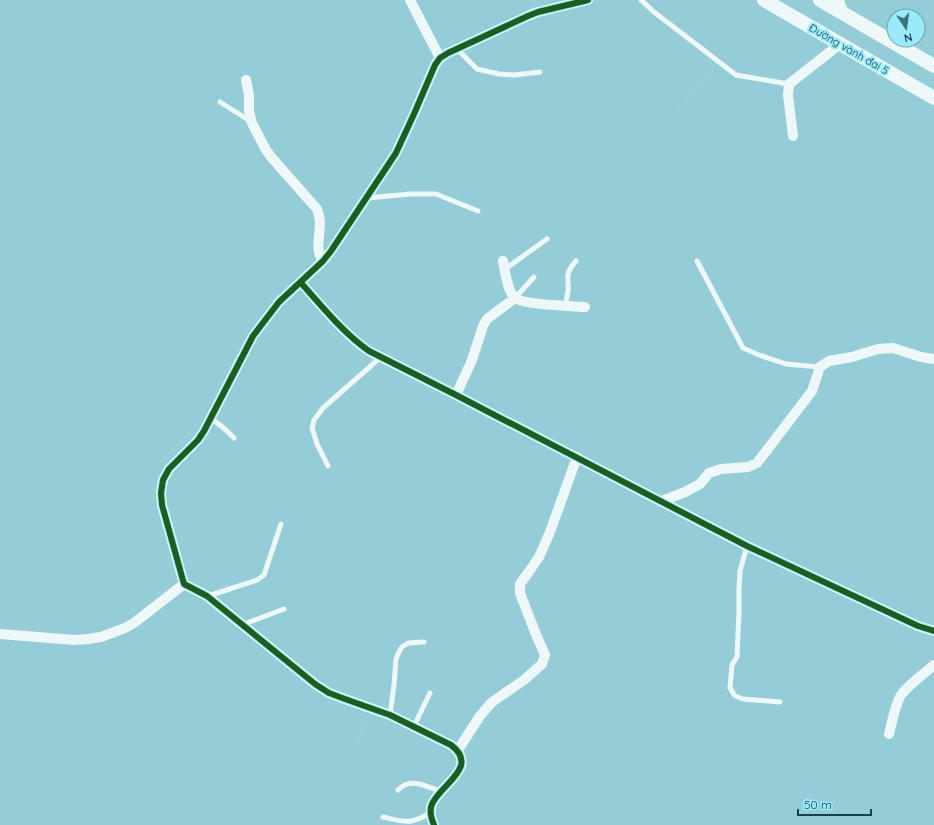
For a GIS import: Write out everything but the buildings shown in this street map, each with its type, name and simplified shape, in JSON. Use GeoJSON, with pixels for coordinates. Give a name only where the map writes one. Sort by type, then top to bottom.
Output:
{"type":"FeatureCollection","features":[{"type":"Feature","properties":{"kind":"main road","name":"Đường vành đai 5"},"geometry":{"type":"LineString","coordinates":[[764,0],[934,98]]}},
{"type":"Feature","properties":{"kind":"main road"},"geometry":{"type":"LineString","coordinates":[[820,0],[934,66]]}},
{"type":"Feature","properties":{"kind":"street"},"geometry":{"type":"LineString","coordinates":[[410,0],[440,58]]}},
{"type":"Feature","properties":{"kind":"street"},"geometry":{"type":"LineString","coordinates":[[434,825],[430,813],[432,804],[458,773],[462,764],[461,756],[458,750],[414,726],[390,715],[345,699],[315,684],[207,596],[184,584],[162,505],[161,493],[163,480],[169,468],[198,440],[204,431],[252,336],[279,302],[301,283],[331,251],[396,153],[435,65],[440,58],[538,12],[588,0]]}},
{"type":"Feature","properties":{"kind":"street"},"geometry":{"type":"LineString","coordinates":[[839,0],[846,15]]}},
{"type":"Feature","properties":{"kind":"street"},"geometry":{"type":"LineString","coordinates":[[793,136],[788,95],[789,84],[840,44]]}},
{"type":"Feature","properties":{"kind":"street"},"geometry":{"type":"LineString","coordinates":[[246,80],[249,95],[249,111],[252,123],[266,150],[317,209],[320,215],[319,250],[323,261]]}},
{"type":"Feature","properties":{"kind":"street"},"geometry":{"type":"LineString","coordinates":[[504,265],[510,292],[515,298],[530,303],[585,306]]}},
{"type":"Feature","properties":{"kind":"street"},"geometry":{"type":"LineString","coordinates":[[301,283],[347,333],[369,351],[456,394],[747,546],[918,626],[934,631]]}},
{"type":"Feature","properties":{"kind":"street"},"geometry":{"type":"LineString","coordinates":[[456,394],[472,360],[483,326],[487,320],[515,298]]}},
{"type":"Feature","properties":{"kind":"street"},"geometry":{"type":"LineString","coordinates":[[662,501],[700,484],[709,473],[721,469],[748,467],[757,463],[812,390],[820,367],[829,361],[852,357],[878,349],[893,348],[921,357],[934,359]]}},
{"type":"Feature","properties":{"kind":"street"},"geometry":{"type":"LineString","coordinates":[[458,750],[480,716],[492,702],[524,680],[542,664],[545,655],[520,593],[520,584],[539,558],[577,457]]}},
{"type":"Feature","properties":{"kind":"street"},"geometry":{"type":"LineString","coordinates":[[0,634],[75,640],[101,637],[134,623],[184,584]]}},
{"type":"Feature","properties":{"kind":"street"},"geometry":{"type":"LineString","coordinates":[[888,734],[898,702],[902,695],[934,665]]}},
{"type":"Feature","properties":{"kind":"lane"},"geometry":{"type":"LineString","coordinates":[[641,0],[654,12],[736,75],[789,84]]}},
{"type":"Feature","properties":{"kind":"lane"},"geometry":{"type":"LineString","coordinates":[[457,49],[477,69],[499,74],[515,75],[540,72]]}},
{"type":"Feature","properties":{"kind":"lane"},"geometry":{"type":"LineString","coordinates":[[220,102],[252,123]]}},
{"type":"Feature","properties":{"kind":"lane"},"geometry":{"type":"LineString","coordinates":[[366,198],[410,194],[436,194],[478,211]]}},
{"type":"Feature","properties":{"kind":"lane"},"geometry":{"type":"LineString","coordinates":[[504,265],[547,239]]}},
{"type":"Feature","properties":{"kind":"lane"},"geometry":{"type":"LineString","coordinates":[[566,305],[568,291],[567,276],[570,267],[576,261]]}},
{"type":"Feature","properties":{"kind":"lane"},"geometry":{"type":"LineString","coordinates":[[697,261],[743,348],[786,364],[820,367]]}},
{"type":"Feature","properties":{"kind":"lane"},"geometry":{"type":"LineString","coordinates":[[515,298],[534,277]]}},
{"type":"Feature","properties":{"kind":"lane"},"geometry":{"type":"LineString","coordinates":[[328,466],[317,444],[312,428],[314,420],[323,408],[380,357]]}},
{"type":"Feature","properties":{"kind":"lane"},"geometry":{"type":"LineString","coordinates":[[211,418],[234,438]]}},
{"type":"Feature","properties":{"kind":"lane"},"geometry":{"type":"LineString","coordinates":[[207,596],[257,580],[264,575],[281,524]]}},
{"type":"Feature","properties":{"kind":"lane"},"geometry":{"type":"LineString","coordinates":[[747,546],[740,571],[737,657],[732,665],[730,688],[735,696],[743,699],[780,702]]}},
{"type":"Feature","properties":{"kind":"lane"},"geometry":{"type":"LineString","coordinates":[[242,625],[284,609]]}},
{"type":"Feature","properties":{"kind":"lane"},"geometry":{"type":"LineString","coordinates":[[390,715],[396,659],[399,652],[402,647],[408,644],[424,642]]}},
{"type":"Feature","properties":{"kind":"lane"},"geometry":{"type":"LineString","coordinates":[[414,726],[430,693]]}},
{"type":"Feature","properties":{"kind":"lane"},"geometry":{"type":"LineString","coordinates":[[398,790],[407,784],[418,783],[442,792]]}},
{"type":"Feature","properties":{"kind":"lane"},"geometry":{"type":"LineString","coordinates":[[382,817],[414,822],[430,813]]}},
{"type":"Feature","properties":{"kind":"path"},"geometry":{"type":"LineString","coordinates":[[676,114],[719,62]]}},
{"type":"Feature","properties":{"kind":"path"},"geometry":{"type":"LineString","coordinates":[[358,745],[368,707]]}},
{"type":"Feature","properties":{"kind":"cycle path"},"geometry":{"type":"LineString","coordinates":[[434,825],[431,814],[432,804],[460,768],[462,761],[459,753],[451,745],[390,715],[329,693],[315,684],[207,596],[184,584],[162,505],[161,493],[163,480],[169,469],[198,440],[204,431],[253,336],[279,302],[323,261],[331,251],[396,153],[435,65],[440,58],[538,12],[588,0]]}},
{"type":"Feature","properties":{"kind":"cycle path"},"geometry":{"type":"LineString","coordinates":[[301,283],[342,328],[369,351],[747,546],[918,626],[934,631]]}}]}
